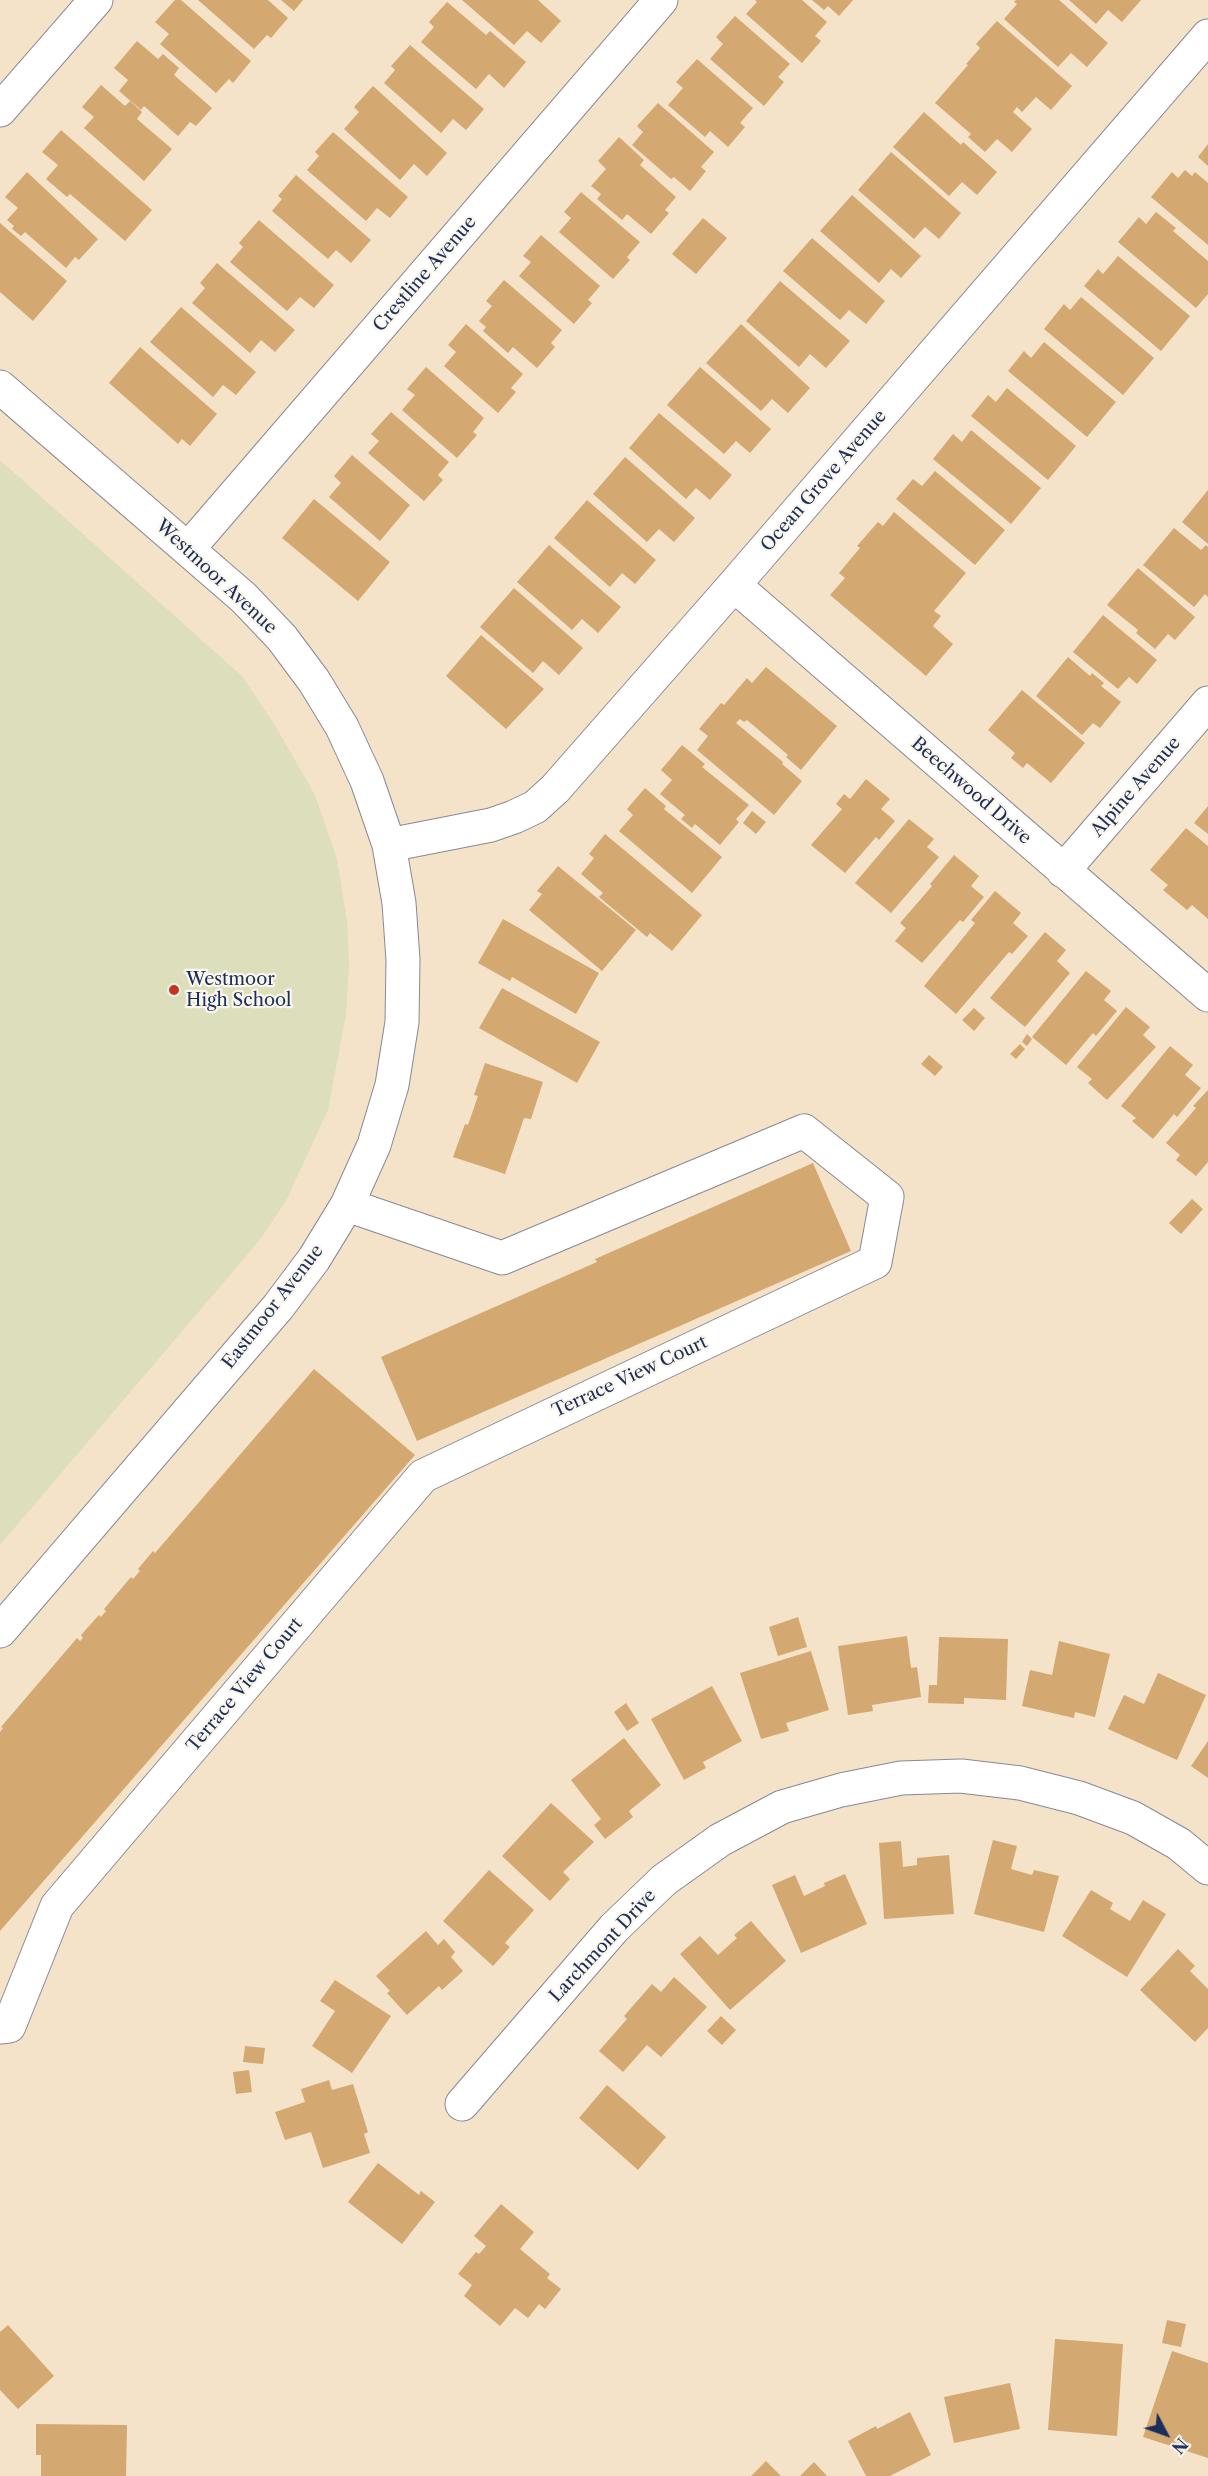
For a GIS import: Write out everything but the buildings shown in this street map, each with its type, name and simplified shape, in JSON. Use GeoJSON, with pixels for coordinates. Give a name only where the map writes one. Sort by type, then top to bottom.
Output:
{"type":"FeatureCollection","features":[{"type":"Feature","properties":{"kind":"street"},"geometry":{"type":"LineString","coordinates":[[0,110],[96,0]]}},
{"type":"Feature","properties":{"kind":"street","name":"Crestline Avenue"},"geometry":{"type":"LineString","coordinates":[[188,549],[661,0]]}},
{"type":"Feature","properties":{"kind":"street","name":"Ocean Grove Avenue"},"geometry":{"type":"LineString","coordinates":[[389,845],[491,825],[514,818],[535,807],[555,789],[1208,36]]}},
{"type":"Feature","properties":{"kind":"street","name":"Westmoor Avenue"},"geometry":{"type":"LineString","coordinates":[[0,387],[244,598],[282,638],[314,681],[342,727],[367,781],[389,845]]}},
{"type":"Feature","properties":{"kind":"street","name":"Beechwood Drive"},"geometry":{"type":"LineString","coordinates":[[734,585],[1208,995]]}},
{"type":"Feature","properties":{"kind":"street","name":"Alpine Avenue"},"geometry":{"type":"LineString","coordinates":[[1063,871],[1208,704]]}},
{"type":"Feature","properties":{"kind":"street","name":"Eastmoor Avenue"},"geometry":{"type":"LineString","coordinates":[[0,1631],[278,1307],[314,1259],[347,1205],[374,1145],[392,1085],[402,1022],[403,949],[399,903],[389,845]]}},
{"type":"Feature","properties":{"kind":"street","name":"Terrace View Court"},"geometry":{"type":"LineString","coordinates":[[0,2027],[9,2026],[57,1906],[423,1476],[874,1262],[886,1197],[804,1131],[502,1258],[347,1205]]}},
{"type":"Feature","properties":{"kind":"street","name":"Larchmont Drive"},"geometry":{"type":"LineString","coordinates":[[462,2104],[615,1928],[664,1880],[720,1840],[782,1808],[841,1790],[901,1778],[961,1776],[1020,1783],[1079,1798],[1133,1818],[1179,1844],[1208,1868]]}},
{"type":"Feature","properties":{"kind":"shaded area","name":"Westmoor High School"},"geometry":{"type":"Polygon","coordinates":[[[0,460],[242,676],[276,727],[315,795],[337,859],[347,920],[349,964],[346,1015],[328,1110],[286,1201],[259,1241],[0,1545],[0,460]]]}},
{"type":"Feature","properties":{"kind":"place","name":"Westmoor High School"},"geometry":{"type":"Point","coordinates":[174,990]}}]}
